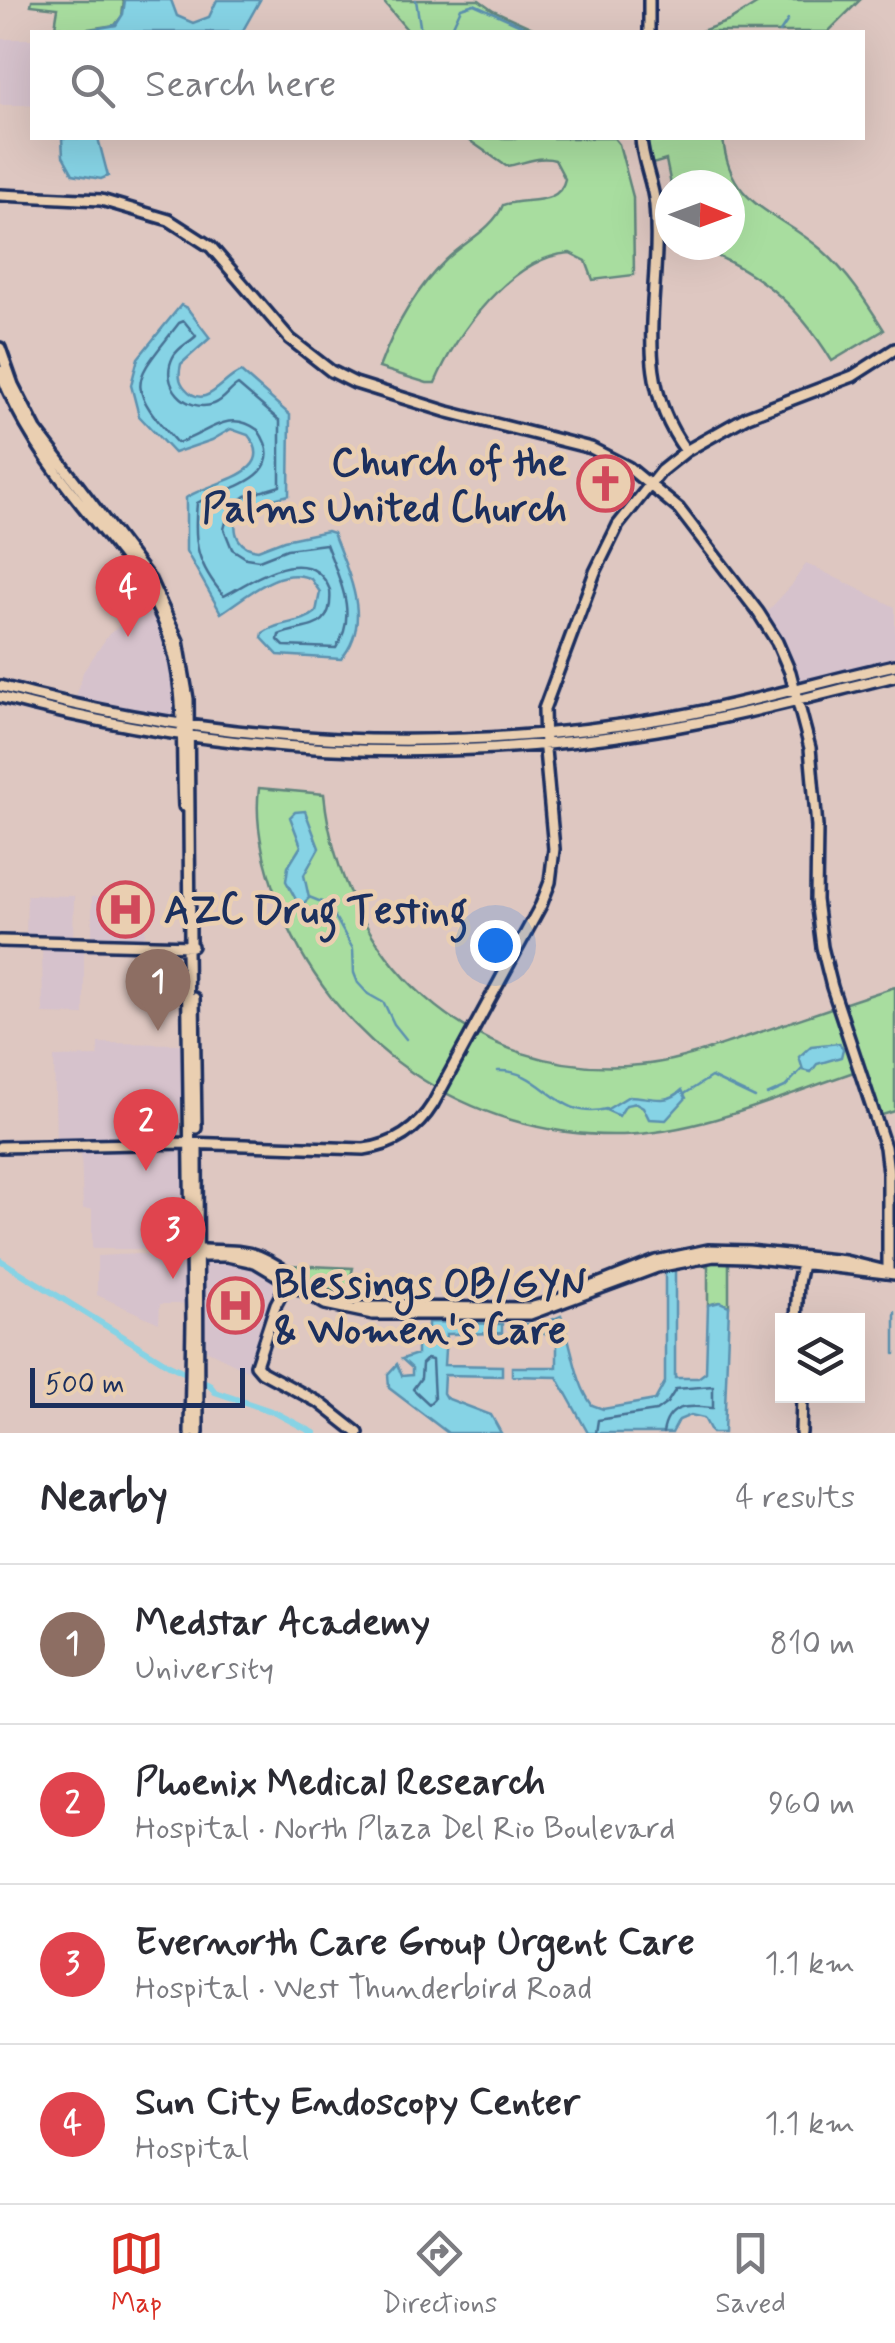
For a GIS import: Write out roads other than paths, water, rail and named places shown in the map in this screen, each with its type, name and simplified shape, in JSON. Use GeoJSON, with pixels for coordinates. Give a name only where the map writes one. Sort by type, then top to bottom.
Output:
{"type":"FeatureCollection","features":[{"type":"Feature","properties":{"kind":"street"},"geometry":{"type":"LineString","coordinates":[[649,0],[649,30]]}},
{"type":"Feature","properties":{"kind":"street"},"geometry":{"type":"LineString","coordinates":[[641,140],[655,206],[653,379],[664,416],[686,451]]}},
{"type":"Feature","properties":{"kind":"street"},"geometry":{"type":"LineString","coordinates":[[0,196],[101,200],[162,216],[211,247],[290,339],[331,370],[355,383],[448,412],[585,446],[650,483],[694,526],[758,612],[783,654],[796,696],[812,767],[818,926],[832,987],[882,1138],[888,1172],[892,1273],[868,1264],[803,1261],[736,1250],[692,1252],[646,1264],[550,1303],[510,1310],[354,1306],[319,1294],[262,1265],[240,1258],[194,1253]]}},
{"type":"Feature","properties":{"kind":"street"},"geometry":{"type":"LineString","coordinates":[[0,348],[19,398],[46,446],[141,568],[165,608],[184,662],[194,999],[195,1353],[190,1433]]}},
{"type":"Feature","properties":{"kind":"street"},"geometry":{"type":"LineString","coordinates":[[0,1149],[368,1148],[400,1138],[420,1122],[538,911],[550,882],[554,842],[544,740],[546,701],[595,572],[616,529],[650,483],[686,451],[748,416],[853,376],[895,349]]}},
{"type":"Feature","properties":{"kind":"street"},"geometry":{"type":"LineString","coordinates":[[0,371],[18,414],[44,456],[140,578],[158,609],[176,661],[185,731]]}},
{"type":"Feature","properties":{"kind":"street"},"geometry":{"type":"LineString","coordinates":[[0,697],[92,720],[185,731],[392,741],[544,740],[796,696],[874,675],[895,665]]}},
{"type":"Feature","properties":{"kind":"street"},"geometry":{"type":"LineString","coordinates":[[796,696],[846,677],[895,676]]}},
{"type":"Feature","properties":{"kind":"street"},"geometry":{"type":"LineString","coordinates":[[0,686],[185,731]]}},
{"type":"Feature","properties":{"kind":"street"},"geometry":{"type":"LineString","coordinates":[[0,939],[190,945]]}},
{"type":"Feature","properties":{"kind":"street"},"geometry":{"type":"LineString","coordinates":[[190,945],[194,1146]]}},
{"type":"Feature","properties":{"kind":"street"},"geometry":{"type":"LineString","coordinates":[[188,978],[194,999]]}},
{"type":"Feature","properties":{"kind":"street"},"geometry":{"type":"LineString","coordinates":[[882,1138],[895,1134]]}},
{"type":"Feature","properties":{"kind":"street"},"geometry":{"type":"LineString","coordinates":[[194,1253],[231,1250],[256,1256],[292,1280]]}},
{"type":"Feature","properties":{"kind":"street"},"geometry":{"type":"LineString","coordinates":[[240,1258],[256,1256]]}},
{"type":"Feature","properties":{"kind":"street"},"geometry":{"type":"LineString","coordinates":[[799,1313],[803,1261]]}},
{"type":"Feature","properties":{"kind":"street"},"geometry":{"type":"LineString","coordinates":[[292,1280],[276,1304],[256,1365],[320,1403],[358,1433]]}},
{"type":"Feature","properties":{"kind":"street"},"geometry":{"type":"LineString","coordinates":[[292,1280],[263,1366],[324,1400],[366,1433]]}},
{"type":"Feature","properties":{"kind":"street"},"geometry":{"type":"LineString","coordinates":[[193,1397],[198,1433]]}},
{"type":"Feature","properties":{"kind":"street"},"geometry":{"type":"LineString","coordinates":[[804,1403],[804,1433]]}},
{"type":"Feature","properties":{"kind":"water"},"geometry":{"type":"Polygon","coordinates":[[[125,0],[171,0],[177,16],[193,23],[209,17],[217,0],[260,0],[243,30],[88,30],[116,25],[125,0]]]}},
{"type":"Feature","properties":{"kind":"water"},"geometry":{"type":"Polygon","coordinates":[[[62,140],[99,140],[108,176],[101,179],[73,174],[63,156],[62,140]]]}},
{"type":"Feature","properties":{"kind":"water"},"geometry":{"type":"Polygon","coordinates":[[[181,305],[210,338],[181,364],[185,388],[193,395],[207,395],[241,372],[290,415],[289,495],[250,505],[236,518],[236,530],[242,544],[258,550],[284,540],[333,533],[351,580],[357,613],[351,644],[341,659],[278,655],[262,638],[270,629],[316,612],[320,592],[311,579],[275,579],[221,613],[186,551],[186,498],[237,476],[255,459],[256,449],[248,435],[231,429],[174,453],[139,416],[131,385],[138,358],[181,305]]]}},
{"type":"Feature","properties":{"kind":"water"},"geometry":{"type":"Polygon","coordinates":[[[305,811],[319,848],[304,875],[309,898],[300,907],[286,881],[288,867],[301,846],[290,817],[305,811]]]}},
{"type":"Feature","properties":{"kind":"water"},"geometry":{"type":"Polygon","coordinates":[[[839,1043],[843,1049],[841,1057],[817,1064],[811,1072],[803,1070],[799,1057],[811,1046],[839,1043]]]}},
{"type":"Feature","properties":{"kind":"water"},"geometry":{"type":"Polygon","coordinates":[[[682,1090],[686,1098],[666,1120],[649,1119],[636,1103],[626,1105],[619,1116],[606,1110],[629,1096],[663,1099],[682,1090]]]}},
{"type":"Feature","properties":{"kind":"water"},"geometry":{"type":"Polygon","coordinates":[[[675,1269],[675,1378],[698,1378],[706,1372],[708,1305],[720,1302],[729,1306],[724,1433],[712,1433],[704,1418],[691,1415],[679,1420],[672,1433],[588,1433],[557,1377],[512,1376],[512,1367],[557,1367],[557,1339],[552,1334],[512,1333],[512,1324],[543,1324],[561,1316],[581,1385],[592,1405],[603,1409],[655,1400],[665,1382],[665,1272],[675,1269]]]}},
{"type":"Feature","properties":{"kind":"water"},"geometry":{"type":"Polygon","coordinates":[[[428,1322],[502,1324],[502,1333],[446,1334],[444,1365],[502,1366],[502,1376],[444,1375],[443,1393],[446,1398],[491,1415],[501,1433],[448,1433],[389,1388],[388,1374],[397,1364],[402,1376],[412,1375],[412,1368],[402,1359],[417,1354],[417,1344],[428,1337],[428,1322]]]}},
{"type":"Feature","properties":{"kind":"waterway"},"geometry":{"type":"LineString","coordinates":[[416,0],[421,30]]}},
{"type":"Feature","properties":{"kind":"waterway"},"geometry":{"type":"LineString","coordinates":[[451,30],[461,8],[474,4],[526,30]]}},
{"type":"Feature","properties":{"kind":"waterway"},"geometry":{"type":"LineString","coordinates":[[781,30],[788,20]]}},
{"type":"Feature","properties":{"kind":"waterway"},"geometry":{"type":"LineString","coordinates":[[309,897],[324,903]]}},
{"type":"Feature","properties":{"kind":"waterway"},"geometry":{"type":"LineString","coordinates":[[330,908],[353,949],[358,983],[384,1003],[406,1039]]}},
{"type":"Feature","properties":{"kind":"waterway"},"geometry":{"type":"LineString","coordinates":[[767,1095],[785,1087],[802,1069]]}},
{"type":"Feature","properties":{"kind":"waterway"},"geometry":{"type":"LineString","coordinates":[[498,1071],[527,1077],[575,1108],[606,1109]]}},
{"type":"Feature","properties":{"kind":"waterway"},"geometry":{"type":"LineString","coordinates":[[686,1093],[711,1077],[755,1098]]}},
{"type":"Feature","properties":{"kind":"waterway"},"geometry":{"type":"LineString","coordinates":[[0,1260],[169,1365],[209,1384],[215,1392],[274,1412],[314,1433]]}},
{"type":"Feature","properties":{"kind":"waterway"},"geometry":{"type":"LineString","coordinates":[[895,1312],[895,1354]]}},
{"type":"Feature","properties":{"kind":"place","name":"Church of the Palms United Church"},"geometry":{"type":"Point","coordinates":[606,484]}},
{"type":"Feature","properties":{"kind":"place","name":"Sun City Endoscopy Center"},"geometry":{"type":"Point","coordinates":[128,637]}},
{"type":"Feature","properties":{"kind":"place","name":"AZC Drug Testing"},"geometry":{"type":"Point","coordinates":[125,909]}},
{"type":"Feature","properties":{"kind":"place","name":"Medstar Academy"},"geometry":{"type":"Point","coordinates":[158,1031]}},
{"type":"Feature","properties":{"kind":"place","name":"Phoenix Medical Research"},"geometry":{"type":"Point","coordinates":[146,1171]}},
{"type":"Feature","properties":{"kind":"place","name":"Evernorth Care Group Urgent Care"},"geometry":{"type":"Point","coordinates":[173,1279]}},
{"type":"Feature","properties":{"kind":"place","name":"Blessings OB/GYN & Women's Care"},"geometry":{"type":"Point","coordinates":[235,1306]}}]}
